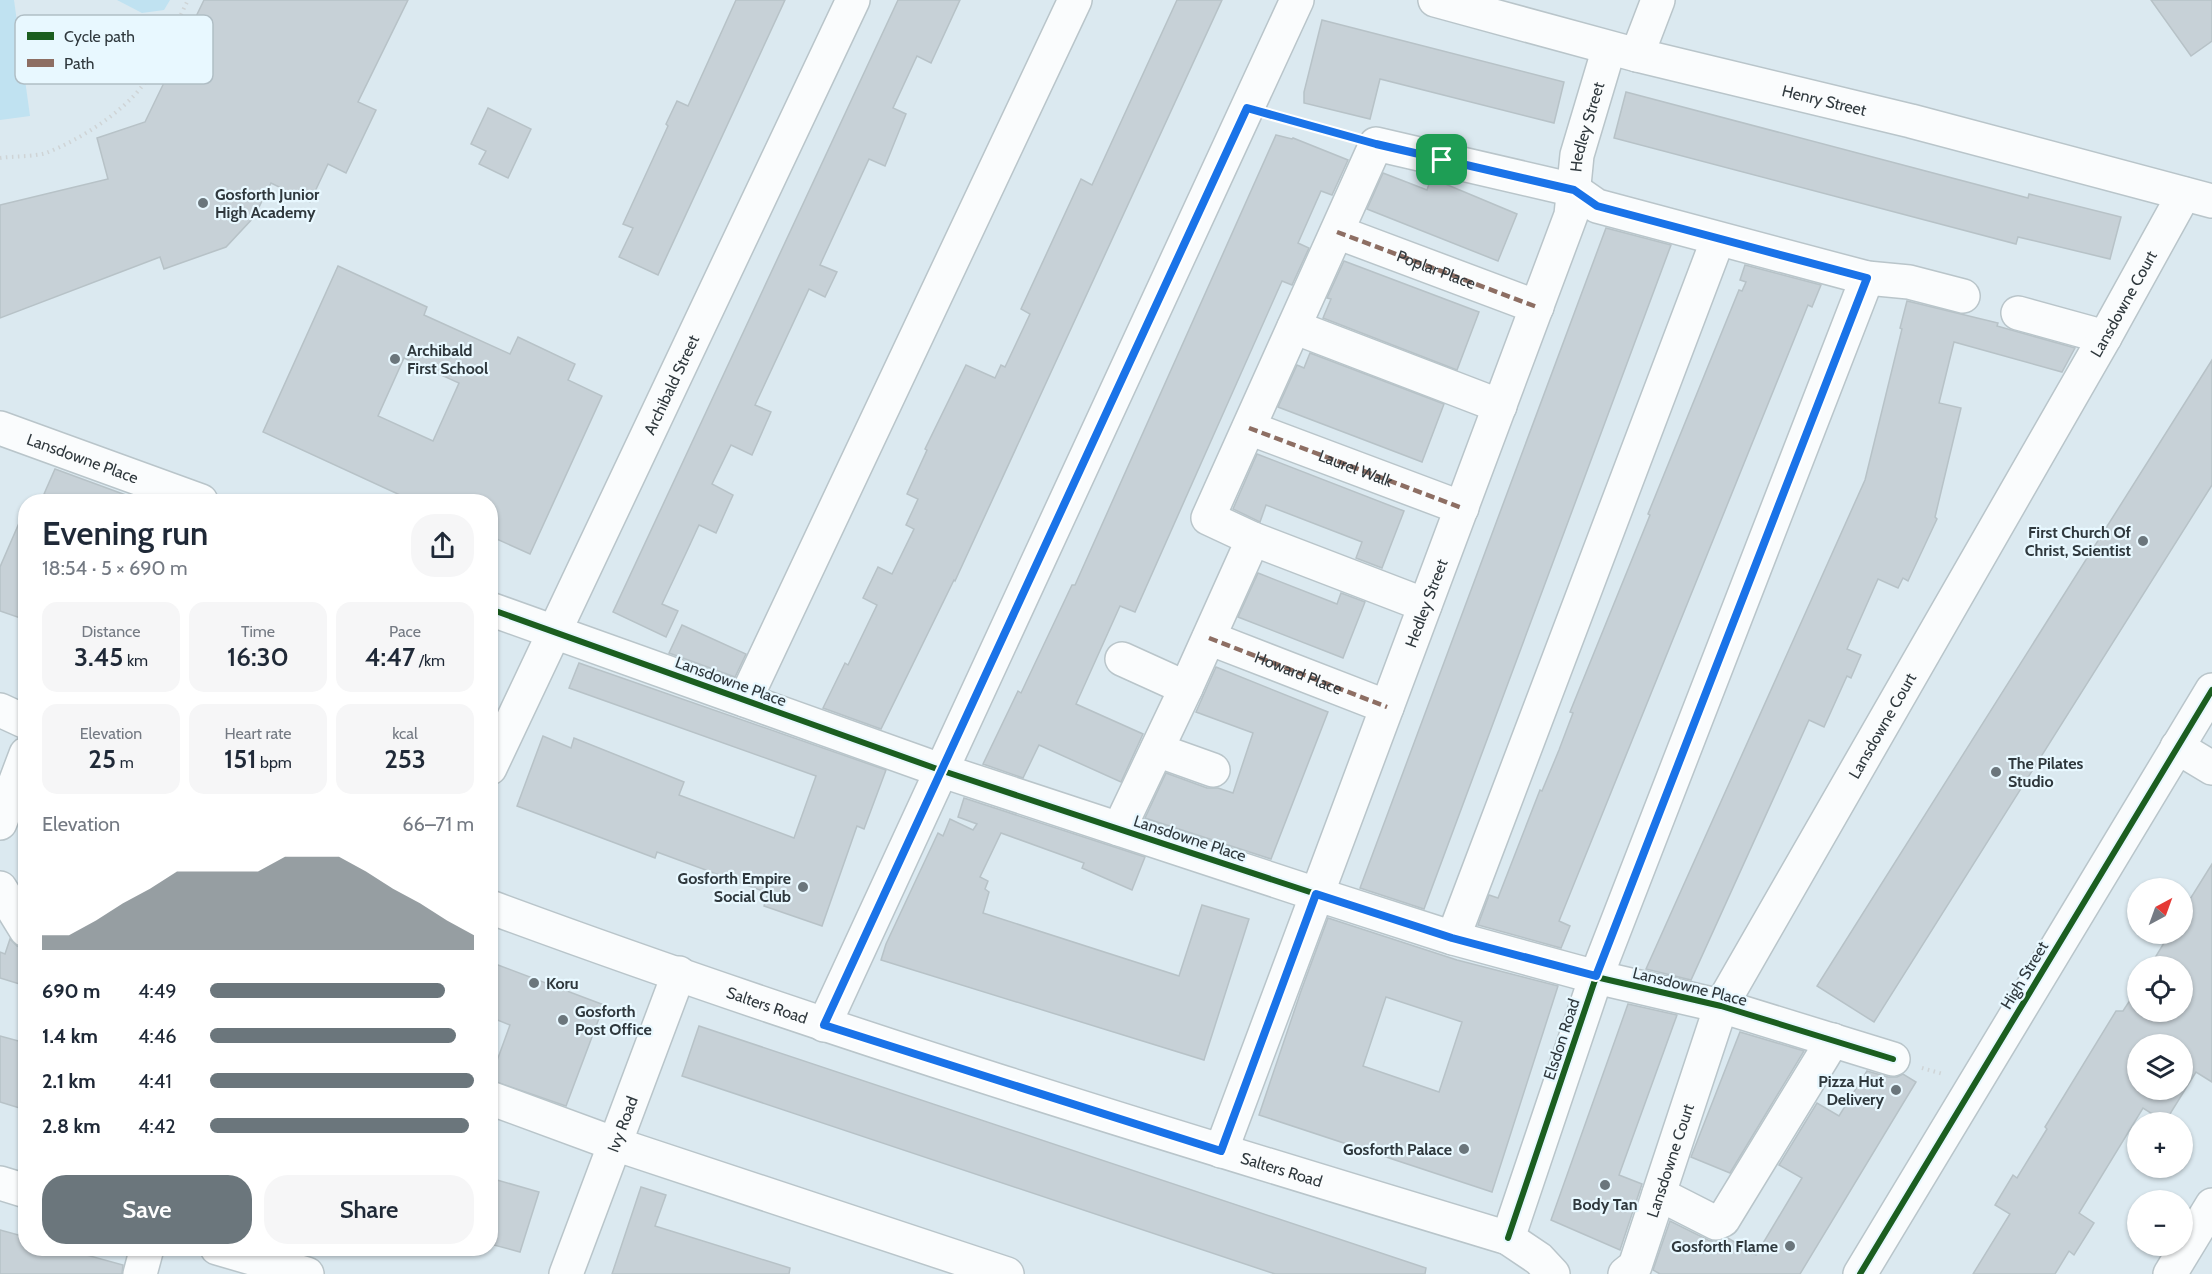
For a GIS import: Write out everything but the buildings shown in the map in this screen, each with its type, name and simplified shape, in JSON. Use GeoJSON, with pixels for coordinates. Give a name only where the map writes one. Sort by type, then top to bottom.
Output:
{"type":"FeatureCollection","features":[{"type":"Feature","properties":{"kind":"street","name":"Archibald Street"},"geometry":{"type":"LineString","coordinates":[[498,751],[853,0]]}},
{"type":"Feature","properties":{"kind":"street"},"geometry":{"type":"LineString","coordinates":[[745,700],[1075,0]]}},
{"type":"Feature","properties":{"kind":"street"},"geometry":{"type":"LineString","coordinates":[[824,1025],[1297,0]]}},
{"type":"Feature","properties":{"kind":"street","name":"Henry Street"},"geometry":{"type":"LineString","coordinates":[[1435,0],[1623,52],[1911,121],[2198,197]]}},
{"type":"Feature","properties":{"kind":"street","name":"Hedley Street"},"geometry":{"type":"LineString","coordinates":[[1221,1151],[1571,215],[1578,154],[1623,52],[1658,0]]}},
{"type":"Feature","properties":{"kind":"street"},"geometry":{"type":"LineString","coordinates":[[1425,605],[1253,539],[1208,518],[1376,144],[1574,190],[1597,206],[1867,278],[1909,282],[1963,296]]}},
{"type":"Feature","properties":{"kind":"street","name":"Lansdowne Court"},"geometry":{"type":"LineString","coordinates":[[1625,1274],[1635,1266],[1721,1006],[2105,337],[2198,197]]}},
{"type":"Feature","properties":{"kind":"street","name":"Poplar Place"},"geometry":{"type":"LineString","coordinates":[[1337,232],[1537,307]]}},
{"type":"Feature","properties":{"kind":"street"},"geometry":{"type":"LineString","coordinates":[[1452,938],[1718,239]]}},
{"type":"Feature","properties":{"kind":"street","name":"Elsdon Road"},"geometry":{"type":"LineString","coordinates":[[1508,1238],[1596,976],[1867,278]]}},
{"type":"Feature","properties":{"kind":"street"},"geometry":{"type":"LineString","coordinates":[[2018,313],[2105,337]]}},
{"type":"Feature","properties":{"kind":"street"},"geometry":{"type":"LineString","coordinates":[[1294,327],[1500,406]]}},
{"type":"Feature","properties":{"kind":"street","name":"Lansdowne Place"},"geometry":{"type":"LineString","coordinates":[[0,428],[182,494]]}},
{"type":"Feature","properties":{"kind":"street","name":"Laurel Walk"},"geometry":{"type":"LineString","coordinates":[[1249,428],[1461,508]]}},
{"type":"Feature","properties":{"kind":"street"},"geometry":{"type":"LineString","coordinates":[[1119,829],[1253,539]]}},
{"type":"Feature","properties":{"kind":"street","name":"Lansdowne Place"},"geometry":{"type":"LineString","coordinates":[[498,612],[940,770],[1452,938],[1721,1006],[1893,1059]]}},
{"type":"Feature","properties":{"kind":"street","name":"Howard Place"},"geometry":{"type":"LineString","coordinates":[[1209,638],[1387,707]]}},
{"type":"Feature","properties":{"kind":"street"},"geometry":{"type":"LineString","coordinates":[[1122,659],[1186,688]]}},
{"type":"Feature","properties":{"kind":"street","name":"High Street"},"geometry":{"type":"LineString","coordinates":[[1860,1274],[2212,690]]}},
{"type":"Feature","properties":{"kind":"street"},"geometry":{"type":"LineString","coordinates":[[0,710],[18,718]]}},
{"type":"Feature","properties":{"kind":"street"},"geometry":{"type":"LineString","coordinates":[[2177,747],[2212,768]]}},
{"type":"Feature","properties":{"kind":"street"},"geometry":{"type":"LineString","coordinates":[[1157,750],[1213,770]]}},
{"type":"Feature","properties":{"kind":"street"},"geometry":{"type":"LineString","coordinates":[[0,823],[18,775]]}},
{"type":"Feature","properties":{"kind":"street"},"geometry":{"type":"LineString","coordinates":[[0,888],[18,917]]}},
{"type":"Feature","properties":{"kind":"street","name":"Salters Road"},"geometry":{"type":"LineString","coordinates":[[498,910],[824,1025],[1221,1151],[1508,1238],[1540,1269]]}},
{"type":"Feature","properties":{"kind":"street","name":"Ivy Road"},"geometry":{"type":"LineString","coordinates":[[566,1274],[679,973]]}},
{"type":"Feature","properties":{"kind":"street"},"geometry":{"type":"LineString","coordinates":[[1659,1194],[1716,1223],[1723,1220],[1833,1040]]}},
{"type":"Feature","properties":{"kind":"street"},"geometry":{"type":"LineString","coordinates":[[498,1101],[615,1144],[1007,1274]]}},
{"type":"Feature","properties":{"kind":"street"},"geometry":{"type":"LineString","coordinates":[[0,1183],[18,1189]]}},
{"type":"Feature","properties":{"kind":"street"},"geometry":{"type":"LineString","coordinates":[[2170,1274],[2212,1205]]}},
{"type":"Feature","properties":{"kind":"street"},"geometry":{"type":"LineString","coordinates":[[140,1274],[145,1256]]}},
{"type":"Feature","properties":{"kind":"street"},"geometry":{"type":"LineString","coordinates":[[245,1256],[307,1274]]}},
{"type":"Feature","properties":{"kind":"path"},"geometry":{"type":"LineString","coordinates":[[180,15],[188,0]]}},
{"type":"Feature","properties":{"kind":"path"},"geometry":{"type":"LineString","coordinates":[[0,158],[44,153],[91,130],[119,111],[143,84]]}},
{"type":"Feature","properties":{"kind":"path"},"geometry":{"type":"LineString","coordinates":[[1247,108],[1376,144]]}},
{"type":"Feature","properties":{"kind":"path"},"geometry":{"type":"LineString","coordinates":[[1893,1059],[1974,1084]]}},
{"type":"Feature","properties":{"kind":"shaded area"},"geometry":{"type":"Polygon","coordinates":[[[0,0],[14,0],[16,15],[15,84],[26,84],[30,116],[0,120],[0,0]]]}},
{"type":"Feature","properties":{"kind":"shaded area"},"geometry":{"type":"Polygon","coordinates":[[[117,0],[170,0],[164,10],[142,13],[117,0]]]}},
{"type":"Feature","properties":{"kind":"marked path"},"geometry":{"type":"LineString","coordinates":[[1337,232],[1537,307]]}},
{"type":"Feature","properties":{"kind":"marked path"},"geometry":{"type":"LineString","coordinates":[[1249,428],[1462,508]]}},
{"type":"Feature","properties":{"kind":"marked path"},"geometry":{"type":"LineString","coordinates":[[1209,638],[1387,707]]}},
{"type":"Feature","properties":{"kind":"cycle path"},"geometry":{"type":"LineString","coordinates":[[1508,1238],[1596,977],[1867,278],[1597,206],[1574,190]]}},
{"type":"Feature","properties":{"kind":"cycle path"},"geometry":{"type":"LineString","coordinates":[[498,612],[940,770],[1453,938],[1596,977],[1721,1006],[1893,1059]]}},
{"type":"Feature","properties":{"kind":"cycle path"},"geometry":{"type":"LineString","coordinates":[[1860,1274],[2212,690]]}},
{"type":"Feature","properties":{"kind":"place","name":"Gosforth Junior High Academy"},"geometry":{"type":"Point","coordinates":[203,203]}},
{"type":"Feature","properties":{"kind":"place","name":"Archibald First School"},"geometry":{"type":"Point","coordinates":[395,359]}},
{"type":"Feature","properties":{"kind":"place","name":"First Church Of Christ, Scientist"},"geometry":{"type":"Point","coordinates":[2143,541]}},
{"type":"Feature","properties":{"kind":"place","name":"The Pilates Studio"},"geometry":{"type":"Point","coordinates":[1996,772]}},
{"type":"Feature","properties":{"kind":"place","name":"Gosforth Empire Social Club"},"geometry":{"type":"Point","coordinates":[803,887]}},
{"type":"Feature","properties":{"kind":"place","name":"Koru"},"geometry":{"type":"Point","coordinates":[534,983]}},
{"type":"Feature","properties":{"kind":"place","name":"Gosforth Post Office"},"geometry":{"type":"Point","coordinates":[563,1020]}},
{"type":"Feature","properties":{"kind":"place","name":"Pizza Hut Delivery"},"geometry":{"type":"Point","coordinates":[1896,1090]}},
{"type":"Feature","properties":{"kind":"place","name":"Gosforth Palace"},"geometry":{"type":"Point","coordinates":[1464,1149]}},
{"type":"Feature","properties":{"kind":"place","name":"Body Tan"},"geometry":{"type":"Point","coordinates":[1605,1185]}},
{"type":"Feature","properties":{"kind":"place","name":"Gosforth Flame"},"geometry":{"type":"Point","coordinates":[1790,1246]}},
{"type":"Feature","properties":{"kind":"route"},"geometry":{"type":"LineString","coordinates":[[1247,108],[1442,160],[1574,190],[1597,206],[1867,278],[1596,976],[1452,938],[1316,894],[1221,1151],[824,1025],[1247,108]]}}]}
